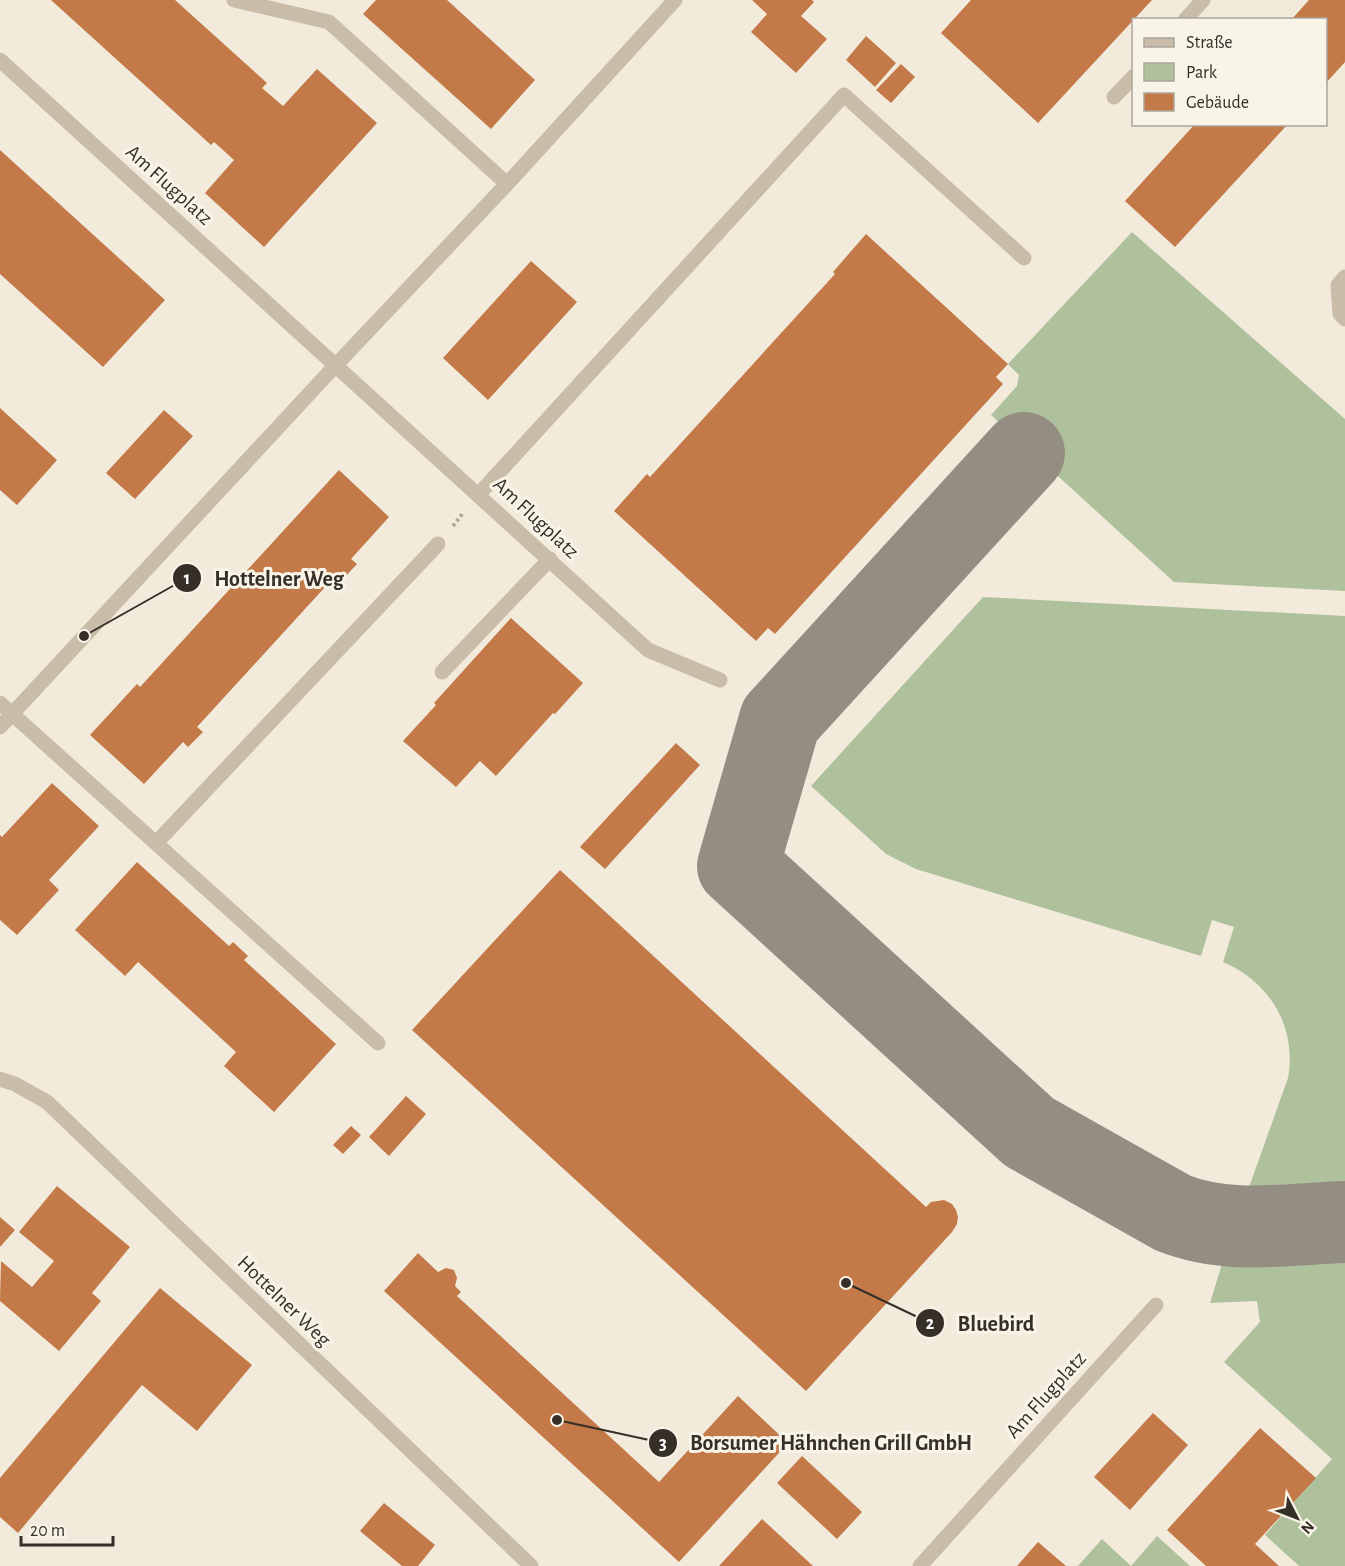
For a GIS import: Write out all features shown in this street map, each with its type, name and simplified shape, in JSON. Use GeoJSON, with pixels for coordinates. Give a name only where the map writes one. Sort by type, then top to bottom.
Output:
{"type":"FeatureCollection","features":[{"type":"Feature","properties":{"kind":"street"},"geometry":{"type":"LineString","coordinates":[[234,0],[328,22],[507,184]]}},
{"type":"Feature","properties":{"kind":"street"},"geometry":{"type":"LineString","coordinates":[[0,727],[507,184],[675,0]]}},
{"type":"Feature","properties":{"kind":"street"},"geometry":{"type":"LineString","coordinates":[[1187,18],[1203,0]]}},
{"type":"Feature","properties":{"kind":"street","name":"Am Flugplatz"},"geometry":{"type":"LineString","coordinates":[[0,60],[648,650],[720,680]]}},
{"type":"Feature","properties":{"kind":"street"},"geometry":{"type":"LineString","coordinates":[[1114,97],[1132,78]]}},
{"type":"Feature","properties":{"kind":"street"},"geometry":{"type":"LineString","coordinates":[[479,494],[844,94],[1024,258]]}},
{"type":"Feature","properties":{"kind":"street"},"geometry":{"type":"LineString","coordinates":[[1345,277],[1338,285],[1340,314],[1345,319]]}},
{"type":"Feature","properties":{"kind":"street"},"geometry":{"type":"LineString","coordinates":[[157,842],[438,544]]}},
{"type":"Feature","properties":{"kind":"street"},"geometry":{"type":"LineString","coordinates":[[442,672],[550,559]]}},
{"type":"Feature","properties":{"kind":"street"},"geometry":{"type":"LineString","coordinates":[[0,703],[378,1043]]}},
{"type":"Feature","properties":{"kind":"street","name":"Hottelner Weg"},"geometry":{"type":"LineString","coordinates":[[0,1079],[15,1084],[47,1102],[531,1566]]}},
{"type":"Feature","properties":{"kind":"street","name":"Am Flugplatz"},"geometry":{"type":"LineString","coordinates":[[920,1566],[1156,1305]]}},
{"type":"Feature","properties":{"kind":"path"},"geometry":{"type":"LineString","coordinates":[[438,544],[479,494]]}},
{"type":"Feature","properties":{"kind":"green space"},"geometry":{"type":"Polygon","coordinates":[[[1132,232],[1345,419],[1345,591],[1174,582],[991,415],[1017,386],[1019,375],[1008,364],[1132,232]]]}},
{"type":"Feature","properties":{"kind":"green space"},"geometry":{"type":"Polygon","coordinates":[[[983,597],[1345,616],[1345,1202],[1242,1207],[1288,1078],[1290,1059],[1284,1024],[1267,994],[1254,981],[1223,962],[1234,927],[1212,920],[1201,956],[916,869],[886,854],[811,786],[983,597]]]}},
{"type":"Feature","properties":{"kind":"green space"},"geometry":{"type":"Polygon","coordinates":[[[1345,1242],[1345,1566],[1299,1566],[1265,1535],[1332,1459],[1224,1362],[1260,1322],[1257,1301],[1210,1303],[1225,1254],[1231,1248],[1345,1242]]]}},
{"type":"Feature","properties":{"kind":"green space"},"geometry":{"type":"Polygon","coordinates":[[[1157,1536],[1190,1566],[1131,1566],[1157,1536]]]}},
{"type":"Feature","properties":{"kind":"green space"},"geometry":{"type":"Polygon","coordinates":[[[1102,1539],[1131,1566],[1078,1566],[1102,1539]]]}},
{"type":"Feature","properties":{"kind":"building"},"geometry":{"type":"Polygon","coordinates":[[[51,0],[175,0],[267,83],[262,88],[283,106],[317,69],[377,123],[264,247],[205,193],[234,160],[214,142],[211,145],[51,0]]]}},
{"type":"Feature","properties":{"kind":"building"},"geometry":{"type":"Polygon","coordinates":[[[376,0],[447,0],[535,80],[491,129],[363,14],[376,0]]]}},
{"type":"Feature","properties":{"kind":"building"},"geometry":{"type":"Polygon","coordinates":[[[752,0],[812,0],[814,2],[801,16],[827,39],[796,73],[751,32],[767,14],[752,0]]]}},
{"type":"Feature","properties":{"kind":"building"},"geometry":{"type":"Polygon","coordinates":[[[971,0],[1152,0],[1135,18],[1132,18],[1132,22],[1038,123],[941,33],[971,0]]]}},
{"type":"Feature","properties":{"kind":"building"},"geometry":{"type":"Polygon","coordinates":[[[1309,0],[1345,0],[1345,62],[1327,82],[1327,18],[1293,18],[1309,0]]]}},
{"type":"Feature","properties":{"kind":"building"},"geometry":{"type":"Polygon","coordinates":[[[866,36],[896,63],[875,87],[846,60],[866,36]]]}},
{"type":"Feature","properties":{"kind":"building"},"geometry":{"type":"Polygon","coordinates":[[[901,64],[915,77],[891,103],[876,90],[901,64]]]}},
{"type":"Feature","properties":{"kind":"building"},"geometry":{"type":"Polygon","coordinates":[[[1193,126],[1286,126],[1175,247],[1125,201],[1193,126]]]}},
{"type":"Feature","properties":{"kind":"building"},"geometry":{"type":"Polygon","coordinates":[[[0,150],[165,300],[103,367],[0,274],[0,150]]]}},
{"type":"Feature","properties":{"kind":"building"},"geometry":{"type":"Polygon","coordinates":[[[866,234],[1008,364],[996,377],[1003,384],[775,634],[768,628],[756,641],[614,511],[647,474],[650,477],[835,274],[833,272],[866,234]]]}},
{"type":"Feature","properties":{"kind":"building"},"geometry":{"type":"Polygon","coordinates":[[[531,261],[577,302],[488,400],[443,358],[531,261]]]}},
{"type":"Feature","properties":{"kind":"building"},"geometry":{"type":"Polygon","coordinates":[[[0,408],[57,460],[17,505],[0,490],[0,408]]]}},
{"type":"Feature","properties":{"kind":"building"},"geometry":{"type":"Polygon","coordinates":[[[164,410],[193,436],[135,499],[106,473],[164,410]]]}},
{"type":"Feature","properties":{"kind":"building"},"geometry":{"type":"Polygon","coordinates":[[[339,470],[389,517],[351,559],[357,564],[343,579],[337,574],[197,727],[203,732],[188,747],[183,742],[144,784],[90,735],[137,684],[140,687],[339,470]]]}},
{"type":"Feature","properties":{"kind":"building"},"geometry":{"type":"Polygon","coordinates":[[[511,618],[583,683],[496,776],[480,761],[456,787],[403,741],[511,618]]]}},
{"type":"Feature","properties":{"kind":"building"},"geometry":{"type":"Polygon","coordinates":[[[676,743],[700,765],[605,869],[580,847],[676,743]]]}},
{"type":"Feature","properties":{"kind":"building"},"geometry":{"type":"Polygon","coordinates":[[[52,783],[99,826],[49,880],[59,890],[17,935],[0,920],[0,835],[2,837],[52,783]]]}},
{"type":"Feature","properties":{"kind":"building"},"geometry":{"type":"Polygon","coordinates":[[[137,862],[229,946],[233,942],[248,956],[244,960],[336,1044],[274,1112],[224,1066],[236,1052],[138,962],[125,976],[75,930],[137,862]]]}},
{"type":"Feature","properties":{"kind":"building"},"geometry":{"type":"Polygon","coordinates":[[[560,870],[926,1207],[931,1202],[944,1200],[952,1204],[956,1210],[957,1224],[952,1232],[806,1391],[412,1030],[560,870]]]}},
{"type":"Feature","properties":{"kind":"building"},"geometry":{"type":"Polygon","coordinates":[[[406,1096],[426,1114],[389,1156],[369,1137],[406,1096]]]}},
{"type":"Feature","properties":{"kind":"building"},"geometry":{"type":"Polygon","coordinates":[[[351,1126],[361,1135],[343,1154],[333,1145],[351,1126]]]}},
{"type":"Feature","properties":{"kind":"building"},"geometry":{"type":"Polygon","coordinates":[[[57,1186],[130,1247],[92,1293],[101,1301],[59,1351],[0,1301],[1,1261],[32,1287],[54,1261],[19,1232],[57,1186]]]}},
{"type":"Feature","properties":{"kind":"building"},"geometry":{"type":"Polygon","coordinates":[[[0,1217],[15,1230],[0,1247],[0,1217]]]}},
{"type":"Feature","properties":{"kind":"building"},"geometry":{"type":"Polygon","coordinates":[[[418,1253],[438,1272],[446,1268],[454,1270],[457,1278],[455,1286],[461,1292],[457,1296],[659,1482],[738,1396],[788,1443],[679,1562],[384,1291],[418,1253]]]}},
{"type":"Feature","properties":{"kind":"building"},"geometry":{"type":"Polygon","coordinates":[[[160,1288],[252,1365],[197,1431],[142,1385],[18,1533],[0,1517],[0,1478],[160,1288]]]}},
{"type":"Feature","properties":{"kind":"building"},"geometry":{"type":"Polygon","coordinates":[[[1153,1413],[1188,1445],[1130,1510],[1094,1477],[1153,1413]]]}},
{"type":"Feature","properties":{"kind":"building"},"geometry":{"type":"Polygon","coordinates":[[[1260,1428],[1316,1478],[1255,1544],[1279,1566],[1206,1566],[1167,1530],[1260,1428]]]}},
{"type":"Feature","properties":{"kind":"building"},"geometry":{"type":"Polygon","coordinates":[[[802,1456],[862,1512],[837,1539],[777,1483],[802,1456]]]}},
{"type":"Feature","properties":{"kind":"building"},"geometry":{"type":"Polygon","coordinates":[[[384,1503],[435,1545],[418,1566],[402,1566],[360,1531],[384,1503]]]}},
{"type":"Feature","properties":{"kind":"building"},"geometry":{"type":"Polygon","coordinates":[[[762,1519],[813,1566],[719,1566],[762,1519]]]}},
{"type":"Feature","properties":{"kind":"building"},"geometry":{"type":"Polygon","coordinates":[[[1038,1542],[1066,1566],[1017,1566],[1038,1542]]]}},
{"type":"Feature","properties":{"kind":"taxiway"},"geometry":{"type":"LineString","coordinates":[[1024,453],[780,720],[738,866],[1029,1132],[1173,1213],[1194,1220],[1236,1226],[1345,1222]]}},
{"type":"Feature","properties":{"kind":"place","name":"Hottelner Weg"},"geometry":{"type":"Point","coordinates":[84,636]}},
{"type":"Feature","properties":{"kind":"place","name":"Bluebird"},"geometry":{"type":"Point","coordinates":[846,1283]}},
{"type":"Feature","properties":{"kind":"place","name":"Borsumer Hähnchen Grill GmbH"},"geometry":{"type":"Point","coordinates":[557,1420]}}]}
